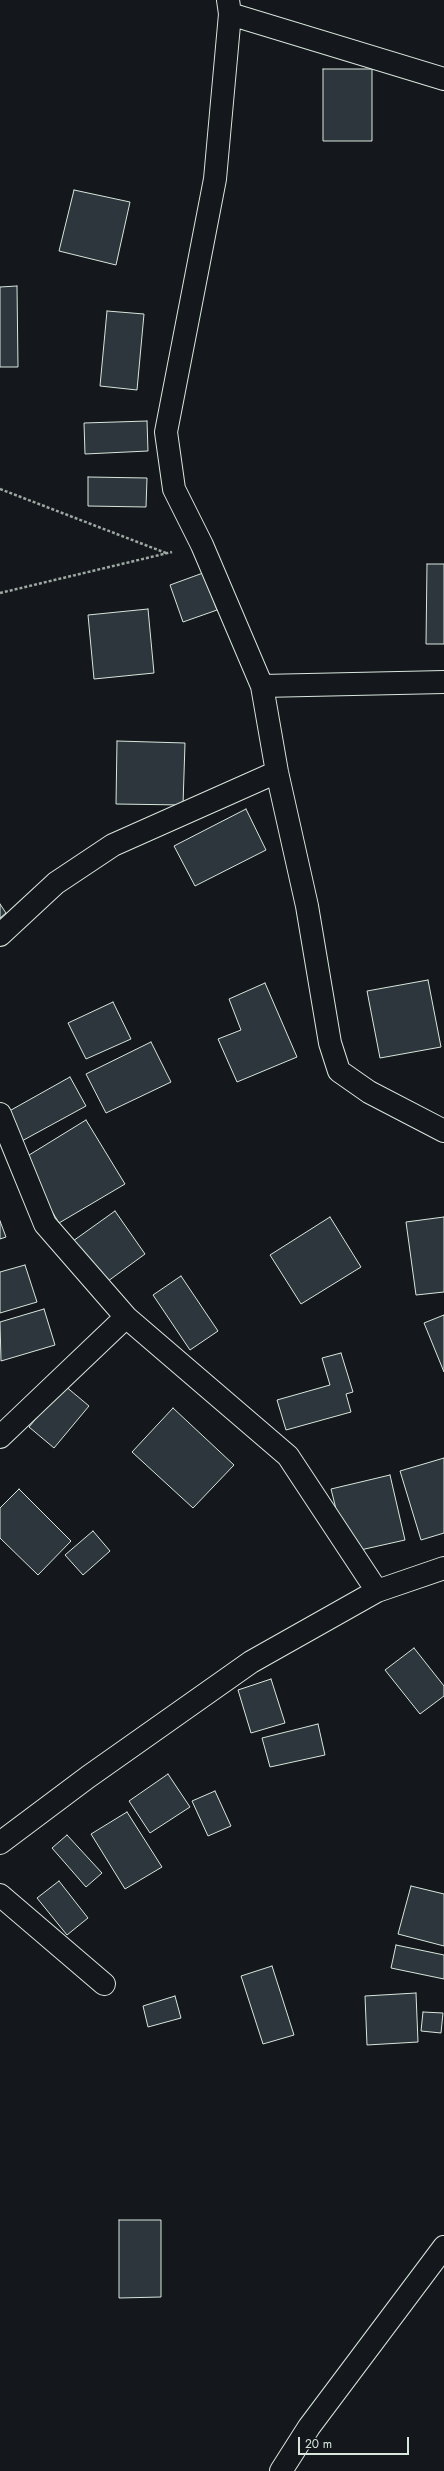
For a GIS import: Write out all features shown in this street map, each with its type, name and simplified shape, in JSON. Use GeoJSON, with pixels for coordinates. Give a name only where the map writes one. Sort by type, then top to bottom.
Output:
{"type":"FeatureCollection","features":[{"type":"Feature","properties":{"kind":"street"},"geometry":{"type":"LineString","coordinates":[[444,79],[229,7],[215,180],[166,432],[174,489],[202,545],[262,686],[277,772],[306,906],[330,1043],[339,1071],[369,1092],[444,1131]]}},
{"type":"Feature","properties":{"kind":"street"},"geometry":{"type":"LineString","coordinates":[[262,686],[444,682]]}},
{"type":"Feature","properties":{"kind":"street"},"geometry":{"type":"LineString","coordinates":[[0,935],[56,883],[113,845],[277,772]]}},
{"type":"Feature","properties":{"kind":"street"},"geometry":{"type":"LineString","coordinates":[[0,1114],[45,1224],[126,1317],[288,1456],[377,1591]]}},
{"type":"Feature","properties":{"kind":"street"},"geometry":{"type":"LineString","coordinates":[[0,1437],[126,1317]]}},
{"type":"Feature","properties":{"kind":"street"},"geometry":{"type":"LineString","coordinates":[[1,1841],[88,1777],[251,1662],[377,1591],[444,1568]]}},
{"type":"Feature","properties":{"kind":"street"},"geometry":{"type":"LineString","coordinates":[[0,1895],[104,1984]]}},
{"type":"Feature","properties":{"kind":"street"},"geometry":{"type":"LineString","coordinates":[[281,2471],[309,2427],[444,2247]]}},
{"type":"Feature","properties":{"kind":"path"},"geometry":{"type":"LineString","coordinates":[[0,489],[166,554]]}},
{"type":"Feature","properties":{"kind":"path"},"geometry":{"type":"LineString","coordinates":[[0,593],[202,545]]}},
{"type":"Feature","properties":{"kind":"building"},"geometry":{"type":"Polygon","coordinates":[[[323,69],[372,69],[372,141],[323,141],[323,69]]]}},
{"type":"Feature","properties":{"kind":"building"},"geometry":{"type":"Polygon","coordinates":[[[74,190],[130,202],[116,265],[59,251],[74,190]]]}},
{"type":"Feature","properties":{"kind":"building"},"geometry":{"type":"Polygon","coordinates":[[[17,286],[18,367],[0,367],[0,287],[17,286]]]}},
{"type":"Feature","properties":{"kind":"building"},"geometry":{"type":"Polygon","coordinates":[[[107,311],[144,314],[137,390],[100,386],[107,311]]]}},
{"type":"Feature","properties":{"kind":"building"},"geometry":{"type":"Polygon","coordinates":[[[147,421],[148,451],[85,454],[84,423],[147,421]]]}},
{"type":"Feature","properties":{"kind":"building"},"geometry":{"type":"Polygon","coordinates":[[[88,477],[147,478],[146,507],[88,506],[88,477]]]}},
{"type":"Feature","properties":{"kind":"building"},"geometry":{"type":"Polygon","coordinates":[[[427,564],[444,564],[444,644],[426,644],[427,564]]]}},
{"type":"Feature","properties":{"kind":"building"},"geometry":{"type":"Polygon","coordinates":[[[203,573],[217,610],[183,622],[170,585],[203,573]]]}},
{"type":"Feature","properties":{"kind":"building"},"geometry":{"type":"Polygon","coordinates":[[[148,609],[154,673],[94,679],[88,615],[148,609]]]}},
{"type":"Feature","properties":{"kind":"building"},"geometry":{"type":"Polygon","coordinates":[[[117,741],[185,743],[183,805],[116,804],[117,741]]]}},
{"type":"Feature","properties":{"kind":"building"},"geometry":{"type":"Polygon","coordinates":[[[246,809],[266,850],[195,886],[174,846],[246,809]]]}},
{"type":"Feature","properties":{"kind":"building"},"geometry":{"type":"Polygon","coordinates":[[[0,904],[6,913],[0,918],[0,904]]]}},
{"type":"Feature","properties":{"kind":"building"},"geometry":{"type":"Polygon","coordinates":[[[428,980],[441,1047],[380,1058],[367,991],[428,980]]]}},
{"type":"Feature","properties":{"kind":"building"},"geometry":{"type":"Polygon","coordinates":[[[265,983],[297,1057],[237,1082],[218,1039],[241,1030],[229,999],[265,983]]]}},
{"type":"Feature","properties":{"kind":"building"},"geometry":{"type":"Polygon","coordinates":[[[113,1002],[131,1039],[86,1059],[68,1023],[113,1002]]]}},
{"type":"Feature","properties":{"kind":"building"},"geometry":{"type":"Polygon","coordinates":[[[151,1042],[171,1082],[106,1113],[86,1074],[151,1042]]]}},
{"type":"Feature","properties":{"kind":"building"},"geometry":{"type":"Polygon","coordinates":[[[70,1077],[86,1106],[20,1142],[4,1114],[70,1077]]]}},
{"type":"Feature","properties":{"kind":"building"},"geometry":{"type":"Polygon","coordinates":[[[86,1120],[125,1184],[59,1223],[21,1160],[86,1120]]]}},
{"type":"Feature","properties":{"kind":"building"},"geometry":{"type":"Polygon","coordinates":[[[115,1211],[145,1254],[104,1284],[73,1241],[115,1211]]]}},
{"type":"Feature","properties":{"kind":"building"},"geometry":{"type":"Polygon","coordinates":[[[330,1217],[361,1267],[301,1304],[270,1255],[330,1217]]]}},
{"type":"Feature","properties":{"kind":"building"},"geometry":{"type":"Polygon","coordinates":[[[444,1217],[444,1292],[416,1295],[406,1222],[444,1217]]]}},
{"type":"Feature","properties":{"kind":"building"},"geometry":{"type":"Polygon","coordinates":[[[0,1221],[6,1237],[0,1239],[0,1221]]]}},
{"type":"Feature","properties":{"kind":"building"},"geometry":{"type":"Polygon","coordinates":[[[25,1265],[37,1302],[0,1313],[0,1272],[25,1265]]]}},
{"type":"Feature","properties":{"kind":"building"},"geometry":{"type":"Polygon","coordinates":[[[181,1276],[218,1331],[190,1350],[153,1295],[181,1276]]]}},
{"type":"Feature","properties":{"kind":"building"},"geometry":{"type":"Polygon","coordinates":[[[44,1309],[55,1345],[1,1361],[0,1322],[44,1309]]]}},
{"type":"Feature","properties":{"kind":"building"},"geometry":{"type":"Polygon","coordinates":[[[444,1315],[444,1372],[424,1323],[444,1315]]]}},
{"type":"Feature","properties":{"kind":"building"},"geometry":{"type":"Polygon","coordinates":[[[341,1353],[353,1392],[346,1394],[351,1412],[286,1430],[277,1400],[330,1385],[322,1358],[341,1353]]]}},
{"type":"Feature","properties":{"kind":"building"},"geometry":{"type":"Polygon","coordinates":[[[64,1385],[89,1406],[54,1448],[29,1427],[64,1385]]]}},
{"type":"Feature","properties":{"kind":"building"},"geometry":{"type":"Polygon","coordinates":[[[173,1408],[234,1465],[193,1508],[132,1452],[173,1408]]]}},
{"type":"Feature","properties":{"kind":"building"},"geometry":{"type":"Polygon","coordinates":[[[444,1458],[444,1533],[421,1540],[400,1471],[444,1458]]]}},
{"type":"Feature","properties":{"kind":"building"},"geometry":{"type":"Polygon","coordinates":[[[390,1475],[405,1540],[347,1553],[331,1489],[390,1475]]]}},
{"type":"Feature","properties":{"kind":"building"},"geometry":{"type":"Polygon","coordinates":[[[19,1489],[71,1541],[38,1575],[0,1538],[0,1508],[19,1489]]]}},
{"type":"Feature","properties":{"kind":"building"},"geometry":{"type":"Polygon","coordinates":[[[93,1531],[110,1551],[83,1575],[65,1555],[93,1531]]]}},
{"type":"Feature","properties":{"kind":"building"},"geometry":{"type":"Polygon","coordinates":[[[414,1648],[444,1686],[444,1696],[420,1714],[385,1670],[414,1648]]]}},
{"type":"Feature","properties":{"kind":"building"},"geometry":{"type":"Polygon","coordinates":[[[271,1679],[285,1723],[251,1733],[238,1690],[271,1679]]]}},
{"type":"Feature","properties":{"kind":"building"},"geometry":{"type":"Polygon","coordinates":[[[318,1724],[325,1755],[270,1767],[262,1738],[318,1724]]]}},
{"type":"Feature","properties":{"kind":"building"},"geometry":{"type":"Polygon","coordinates":[[[168,1774],[190,1807],[150,1833],[129,1801],[168,1774]]]}},
{"type":"Feature","properties":{"kind":"building"},"geometry":{"type":"Polygon","coordinates":[[[215,1791],[231,1826],[208,1836],[192,1801],[215,1791]]]}},
{"type":"Feature","properties":{"kind":"building"},"geometry":{"type":"Polygon","coordinates":[[[127,1812],[162,1867],[125,1889],[91,1834],[127,1812]]]}},
{"type":"Feature","properties":{"kind":"building"},"geometry":{"type":"Polygon","coordinates":[[[67,1835],[102,1873],[86,1887],[52,1848],[67,1835]]]}},
{"type":"Feature","properties":{"kind":"building"},"geometry":{"type":"Polygon","coordinates":[[[59,1881],[88,1918],[67,1935],[37,1898],[59,1881]]]}},
{"type":"Feature","properties":{"kind":"building"},"geometry":{"type":"Polygon","coordinates":[[[411,1886],[444,1894],[444,1946],[398,1934],[411,1886]]]}},
{"type":"Feature","properties":{"kind":"building"},"geometry":{"type":"Polygon","coordinates":[[[396,1945],[444,1955],[444,1979],[391,1968],[396,1945]]]}},
{"type":"Feature","properties":{"kind":"building"},"geometry":{"type":"Polygon","coordinates":[[[272,1966],[294,2035],[263,2044],[241,1976],[272,1966]]]}},
{"type":"Feature","properties":{"kind":"building"},"geometry":{"type":"Polygon","coordinates":[[[416,1993],[418,2042],[367,2045],[365,1996],[416,1993]]]}},
{"type":"Feature","properties":{"kind":"building"},"geometry":{"type":"Polygon","coordinates":[[[175,1996],[181,2018],[148,2027],[143,2006],[175,1996]]]}},
{"type":"Feature","properties":{"kind":"building"},"geometry":{"type":"Polygon","coordinates":[[[423,2012],[443,2013],[441,2033],[421,2031],[423,2012]]]}},
{"type":"Feature","properties":{"kind":"building"},"geometry":{"type":"Polygon","coordinates":[[[119,2220],[161,2220],[161,2297],[119,2298],[119,2220]]]}}]}
